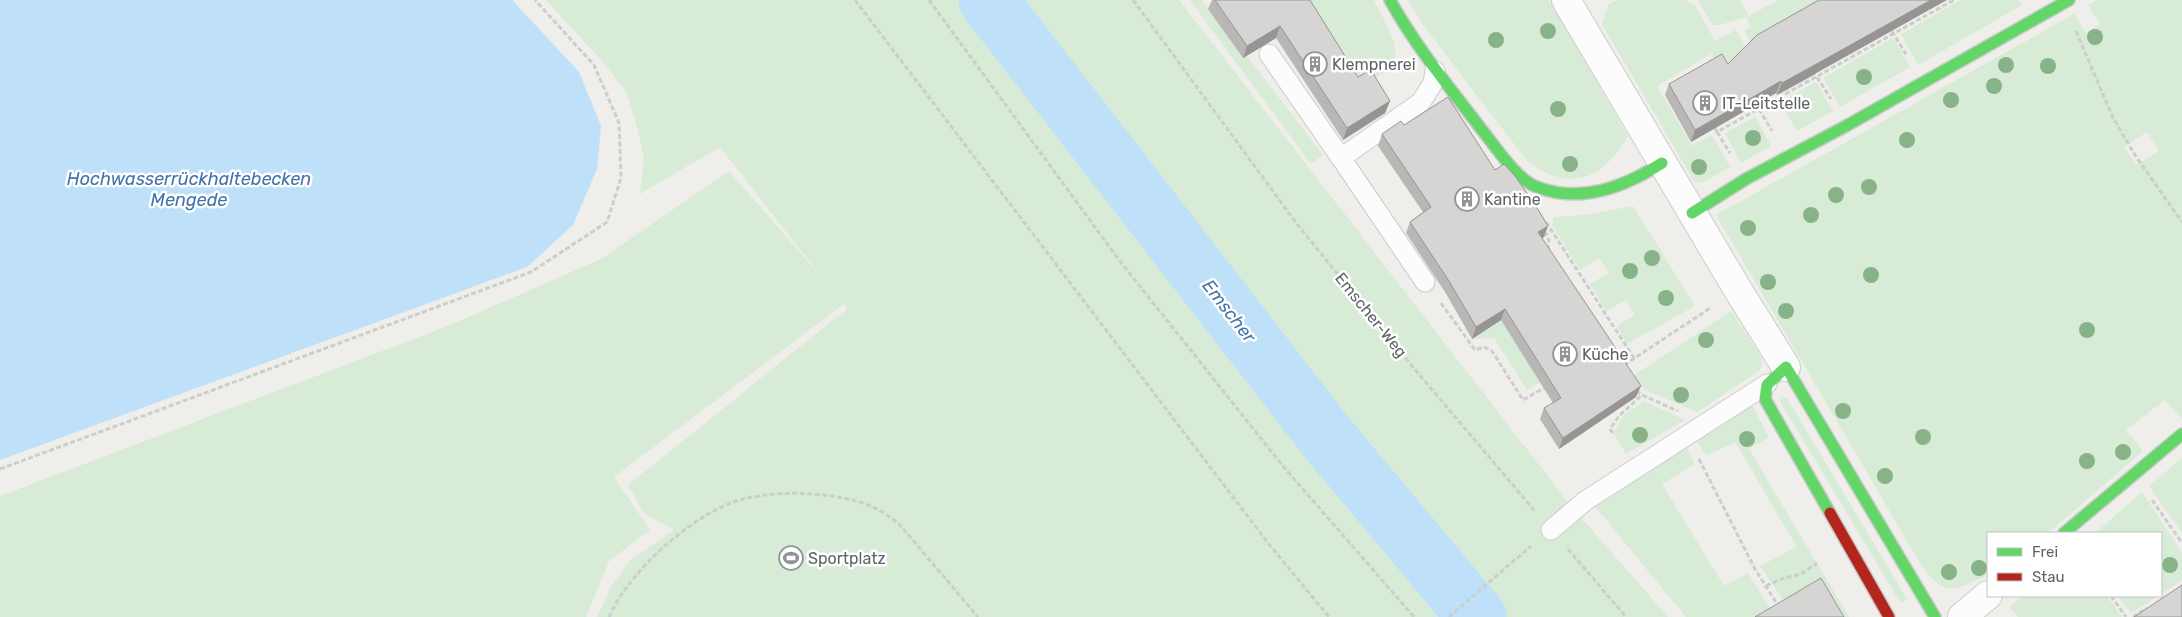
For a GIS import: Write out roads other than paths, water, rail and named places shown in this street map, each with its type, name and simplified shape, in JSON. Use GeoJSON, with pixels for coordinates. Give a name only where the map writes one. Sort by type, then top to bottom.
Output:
{"type":"FeatureCollection","features":[{"type":"Feature","properties":{"kind":"street"},"geometry":{"type":"LineString","coordinates":[[1390,0],[1435,70],[1503,155],[1535,186],[1557,193],[1575,195],[1597,193],[1619,188],[1641,177],[1662,163]]}},
{"type":"Feature","properties":{"kind":"street"},"geometry":{"type":"LineString","coordinates":[[1566,0],[1738,290],[1777,375],[1935,617]]}},
{"type":"Feature","properties":{"kind":"street"},"geometry":{"type":"LineString","coordinates":[[1692,213],[1746,179],[1846,126],[2070,0]]}},
{"type":"Feature","properties":{"kind":"street"},"geometry":{"type":"LineString","coordinates":[[1777,375],[1764,393],[1766,402],[1888,617]]}},
{"type":"Feature","properties":{"kind":"street"},"geometry":{"type":"LineString","coordinates":[[2065,532],[2182,434]]}},
{"type":"Feature","properties":{"kind":"street"},"geometry":{"type":"LineString","coordinates":[[1962,617],[1987,596]]}},
{"type":"Feature","properties":{"kind":"lane"},"geometry":{"type":"LineString","coordinates":[[1269,54],[1425,282]]}},
{"type":"Feature","properties":{"kind":"lane"},"geometry":{"type":"LineString","coordinates":[[1341,158],[1421,102],[1431,88],[1435,70]]}},
{"type":"Feature","properties":{"kind":"lane"},"geometry":{"type":"LineString","coordinates":[[1551,530],[1586,502],[1777,375]]}},
{"type":"Feature","properties":{"kind":"water","name":"Hochwasserrückhaltebecken Mengede"},"geometry":{"type":"Polygon","coordinates":[[[0,0],[512,0],[579,72],[601,126],[597,169],[573,225],[527,267],[0,460],[0,0]]]}},
{"type":"Feature","properties":{"kind":"waterway","name":"Emscher"},"geometry":{"type":"LineString","coordinates":[[988,0],[1328,439],[1477,617]]}},
{"type":"Feature","properties":{"kind":"place","name":"Klempnerei"},"geometry":{"type":"Point","coordinates":[1315,64]}},
{"type":"Feature","properties":{"kind":"place","name":"IT-Leitstelle"},"geometry":{"type":"Point","coordinates":[1705,103]}},
{"type":"Feature","properties":{"kind":"place","name":"Kantine"},"geometry":{"type":"Point","coordinates":[1467,199]}},
{"type":"Feature","properties":{"kind":"place","name":"Küche"},"geometry":{"type":"Point","coordinates":[1565,354]}},
{"type":"Feature","properties":{"kind":"place","name":"Sportplatz"},"geometry":{"type":"Point","coordinates":[791,558]}}]}
